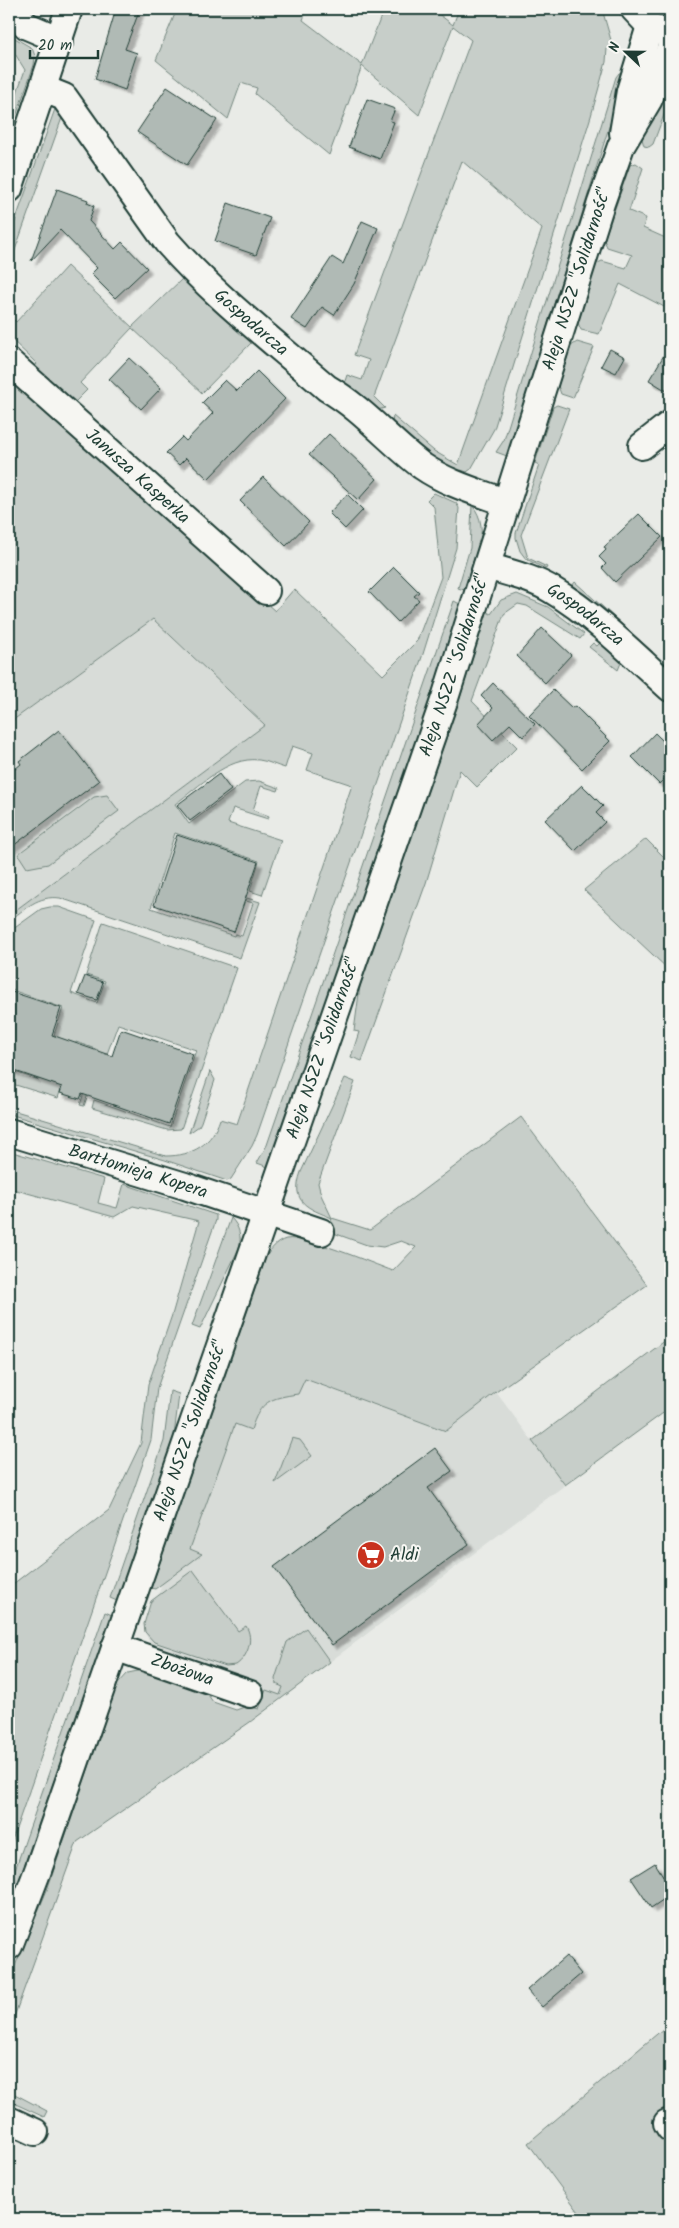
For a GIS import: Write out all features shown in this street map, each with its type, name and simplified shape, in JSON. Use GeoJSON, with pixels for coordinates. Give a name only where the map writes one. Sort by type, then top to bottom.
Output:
{"type":"FeatureCollection","features":[{"type":"Feature","properties":{"kind":"street"},"geometry":{"type":"LineString","coordinates":[[11,9],[27,26],[60,40]]}},
{"type":"Feature","properties":{"kind":"street"},"geometry":{"type":"LineString","coordinates":[[9,189],[44,89],[69,9]]}},
{"type":"Feature","properties":{"kind":"street","name":"Aleja NSZZ \"Solidarność\""},"geometry":{"type":"LineString","coordinates":[[9,1946],[41,1861],[445,698],[601,203],[621,146],[628,99],[651,23]]}},
{"type":"Feature","properties":{"kind":"street","name":"Aleja NSZZ \"Solidarność\""},"geometry":{"type":"LineString","coordinates":[[621,146],[645,105],[670,49]]}},
{"type":"Feature","properties":{"kind":"street","name":"Gospodarcza"},"geometry":{"type":"LineString","coordinates":[[44,89],[64,97],[167,242],[212,289],[327,388],[347,399],[423,466],[452,483],[507,503]]}},
{"type":"Feature","properties":{"kind":"street","name":"Janusza Kasperka"},"geometry":{"type":"LineString","coordinates":[[9,362],[266,591]]}},
{"type":"Feature","properties":{"kind":"street"},"geometry":{"type":"LineString","coordinates":[[642,446],[670,424]]}},
{"type":"Feature","properties":{"kind":"street","name":"Gospodarcza"},"geometry":{"type":"LineString","coordinates":[[487,566],[547,587],[562,596],[600,626],[670,688]]}},
{"type":"Feature","properties":{"kind":"street","name":"Bartłomieja Kopera"},"geometry":{"type":"LineString","coordinates":[[9,1132],[143,1173],[321,1232]]}},
{"type":"Feature","properties":{"kind":"street","name":"Zbożowa"},"geometry":{"type":"LineString","coordinates":[[115,1648],[250,1694]]}},
{"type":"Feature","properties":{"kind":"street"},"geometry":{"type":"LineString","coordinates":[[9,2120],[35,2132]]}},
{"type":"Feature","properties":{"kind":"shaded area"},"geometry":{"type":"Polygon","coordinates":[[[177,9],[307,9],[303,20],[362,65],[384,9],[432,9],[453,25],[459,9],[602,9],[613,47],[607,48],[606,62],[591,116],[494,429],[471,469],[467,472],[461,470],[458,475],[444,469],[392,423],[393,416],[434,451],[458,465],[542,229],[462,161],[374,397],[385,408],[377,410],[347,387],[345,381],[347,375],[362,380],[369,360],[354,355],[471,40],[453,26],[419,115],[362,66],[329,155],[255,94],[257,88],[241,83],[228,119],[156,60],[177,9]]]}},
{"type":"Feature","properties":{"kind":"shaded area"},"geometry":{"type":"Polygon","coordinates":[[[13,37],[32,48],[35,56],[34,65],[9,136],[9,115],[25,70],[9,44],[9,39],[13,37]]]}},
{"type":"Feature","properties":{"kind":"shaded area"},"geometry":{"type":"Polygon","coordinates":[[[626,72],[507,456],[496,452],[504,440],[616,77],[619,73],[626,72]]]}},
{"type":"Feature","properties":{"kind":"shaded area"},"geometry":{"type":"Polygon","coordinates":[[[665,85],[670,85],[670,99],[653,144],[649,147],[644,146],[642,139],[665,85]]]}},
{"type":"Feature","properties":{"kind":"shaded area"},"geometry":{"type":"Polygon","coordinates":[[[55,109],[61,109],[63,115],[9,267],[11,233],[55,109]]]}},
{"type":"Feature","properties":{"kind":"shaded area"},"geometry":{"type":"Polygon","coordinates":[[[636,163],[643,168],[629,211],[646,218],[643,228],[670,240],[670,310],[620,284],[599,334],[581,330],[578,323],[596,264],[602,261],[626,268],[632,255],[607,247],[604,240],[630,165],[636,163]]]}},
{"type":"Feature","properties":{"kind":"shaded area"},"geometry":{"type":"Polygon","coordinates":[[[67,266],[132,327],[183,278],[254,340],[202,393],[132,328],[80,383],[87,390],[72,405],[33,369],[37,364],[9,337],[9,315],[16,322],[67,266]]]}},
{"type":"Feature","properties":{"kind":"shaded area"},"geometry":{"type":"Polygon","coordinates":[[[577,342],[594,347],[573,398],[561,394],[558,386],[571,346],[577,342]]]}},
{"type":"Feature","properties":{"kind":"shaded area"},"geometry":{"type":"Polygon","coordinates":[[[9,377],[275,611],[294,589],[383,675],[417,641],[441,577],[434,507],[427,500],[434,493],[456,503],[459,508],[456,548],[423,654],[257,1135],[231,1179],[227,1181],[165,1160],[9,1114],[9,1109],[166,1156],[185,1154],[200,1147],[212,1135],[220,1119],[237,1124],[352,785],[307,770],[313,753],[292,746],[285,768],[259,760],[247,760],[236,763],[214,774],[175,804],[189,824],[245,782],[259,781],[279,788],[278,791],[261,786],[253,810],[269,816],[268,819],[233,808],[228,823],[281,840],[262,895],[250,891],[259,861],[175,833],[151,908],[234,936],[235,934],[242,936],[253,903],[246,901],[247,898],[260,902],[240,958],[60,898],[38,901],[9,921],[9,915],[265,725],[153,619],[9,723],[9,377]]]}},
{"type":"Feature","properties":{"kind":"shaded area"},"geometry":{"type":"Polygon","coordinates":[[[557,405],[569,409],[521,535],[528,558],[547,567],[546,569],[526,559],[520,551],[516,533],[539,465],[535,463],[553,407],[557,405]]]}},
{"type":"Feature","properties":{"kind":"shaded area"},"geometry":{"type":"Polygon","coordinates":[[[472,505],[481,525],[481,536],[476,558],[464,590],[458,588],[470,548],[472,505]]]}},
{"type":"Feature","properties":{"kind":"shaded area"},"geometry":{"type":"Polygon","coordinates":[[[575,582],[653,652],[648,656],[570,589],[575,582]]]}},
{"type":"Feature","properties":{"kind":"shaded area"},"geometry":{"type":"Polygon","coordinates":[[[517,594],[548,607],[584,634],[580,639],[527,606],[518,604],[504,614],[472,701],[517,747],[477,787],[460,770],[426,883],[362,1061],[351,1057],[359,1032],[354,1031],[360,986],[460,698],[487,612],[491,614],[501,600],[517,594]]]}},
{"type":"Feature","properties":{"kind":"shaded area"},"geometry":{"type":"Polygon","coordinates":[[[454,601],[460,604],[431,698],[268,1167],[257,1163],[267,1145],[454,601]]]}},
{"type":"Feature","properties":{"kind":"shaded area"},"geometry":{"type":"Polygon","coordinates":[[[153,619],[265,725],[9,915],[9,723],[153,619]]]}},
{"type":"Feature","properties":{"kind":"shaded area"},"geometry":{"type":"Polygon","coordinates":[[[602,641],[623,658],[618,670],[589,647],[593,643],[597,646],[602,641]]]}},
{"type":"Feature","properties":{"kind":"shaded area"},"geometry":{"type":"Polygon","coordinates":[[[107,795],[119,811],[48,864],[27,868],[18,854],[94,797],[107,795]]]}},
{"type":"Feature","properties":{"kind":"shaded area"},"geometry":{"type":"Polygon","coordinates":[[[646,839],[670,863],[670,971],[584,890],[646,839]]]}},
{"type":"Feature","properties":{"kind":"shaded area"},"geometry":{"type":"Polygon","coordinates":[[[59,907],[96,920],[71,993],[97,1003],[105,981],[86,975],[103,922],[237,968],[181,1129],[167,1130],[92,1108],[94,1100],[170,1127],[196,1050],[118,1024],[104,1062],[99,1061],[84,1106],[80,1105],[98,1050],[76,1042],[58,1098],[9,1083],[9,1070],[39,1080],[63,1008],[9,989],[9,932],[41,909],[59,907]]]}},
{"type":"Feature","properties":{"kind":"shaded area"},"geometry":{"type":"Polygon","coordinates":[[[210,1071],[215,1080],[201,1122],[199,1126],[189,1133],[210,1071]]]}},
{"type":"Feature","properties":{"kind":"shaded area"},"geometry":{"type":"Polygon","coordinates":[[[345,1078],[355,1082],[318,1183],[321,1195],[332,1218],[315,1211],[303,1203],[298,1191],[298,1182],[345,1078]]]}},
{"type":"Feature","properties":{"kind":"shaded area"},"geometry":{"type":"Polygon","coordinates":[[[521,1117],[647,1285],[496,1392],[446,1431],[305,1379],[298,1394],[280,1397],[262,1407],[254,1420],[251,1430],[235,1424],[190,1549],[202,1554],[155,1589],[151,1588],[266,1257],[272,1249],[279,1242],[286,1239],[308,1241],[339,1250],[393,1271],[416,1247],[401,1241],[383,1247],[367,1245],[328,1231],[332,1218],[370,1230],[521,1117]]]}},
{"type":"Feature","properties":{"kind":"shaded area"},"geometry":{"type":"Polygon","coordinates":[[[9,1151],[104,1179],[98,1203],[117,1208],[124,1184],[216,1215],[216,1220],[157,1388],[151,1440],[9,1849],[9,1579],[13,1584],[109,1510],[141,1443],[148,1385],[172,1315],[199,1221],[133,1206],[114,1217],[9,1188],[9,1151]]]}},
{"type":"Feature","properties":{"kind":"shaded area"},"geometry":{"type":"Polygon","coordinates":[[[231,1218],[239,1232],[239,1248],[200,1329],[192,1326],[231,1218]]]}},
{"type":"Feature","properties":{"kind":"shaded area"},"geometry":{"type":"Polygon","coordinates":[[[670,1337],[670,1408],[565,1485],[532,1441],[670,1337]]]}},
{"type":"Feature","properties":{"kind":"shaded area"},"geometry":{"type":"Polygon","coordinates":[[[243,1357],[446,1431],[496,1392],[565,1485],[283,1697],[152,1648],[145,1632],[243,1357]]]}},
{"type":"Feature","properties":{"kind":"shaded area"},"geometry":{"type":"Polygon","coordinates":[[[170,1391],[179,1394],[174,1436],[117,1601],[110,1598],[164,1441],[170,1391]]]}},
{"type":"Feature","properties":{"kind":"shaded area"},"geometry":{"type":"Polygon","coordinates":[[[292,1438],[300,1440],[312,1456],[275,1483],[292,1438]]]}},
{"type":"Feature","properties":{"kind":"shaded area"},"geometry":{"type":"Polygon","coordinates":[[[193,1570],[238,1631],[246,1626],[250,1642],[247,1653],[236,1665],[226,1666],[154,1642],[145,1632],[144,1624],[151,1601],[193,1570]]]}},
{"type":"Feature","properties":{"kind":"shaded area"},"geometry":{"type":"Polygon","coordinates":[[[105,1612],[112,1615],[9,1909],[9,1887],[105,1612]]]}},
{"type":"Feature","properties":{"kind":"shaded area"},"geometry":{"type":"Polygon","coordinates":[[[306,1628],[330,1662],[250,1722],[77,1842],[9,2031],[9,1980],[47,1890],[117,1685],[128,1673],[142,1670],[206,1692],[213,1702],[236,1710],[247,1706],[259,1709],[266,1690],[280,1695],[283,1687],[276,1684],[275,1679],[287,1642],[306,1628]]]}},
{"type":"Feature","properties":{"kind":"shaded area"},"geometry":{"type":"Polygon","coordinates":[[[670,2023],[670,2107],[654,2119],[670,2144],[670,2219],[584,2219],[528,2143],[670,2023]]]}},
{"type":"Feature","properties":{"kind":"shaded area"},"geometry":{"type":"Polygon","coordinates":[[[9,2091],[47,2111],[44,2117],[9,2101],[9,2091]]]}},
{"type":"Feature","properties":{"kind":"building"},"geometry":{"type":"Polygon","coordinates":[[[116,9],[140,9],[125,49],[137,53],[125,90],[95,79],[116,9]]]}},
{"type":"Feature","properties":{"kind":"building"},"geometry":{"type":"Polygon","coordinates":[[[167,87],[217,120],[187,165],[137,132],[167,87]]]}},
{"type":"Feature","properties":{"kind":"building"},"geometry":{"type":"Polygon","coordinates":[[[367,99],[395,109],[390,121],[394,122],[380,159],[349,147],[367,99]]]}},
{"type":"Feature","properties":{"kind":"building"},"geometry":{"type":"Polygon","coordinates":[[[57,189],[88,200],[87,203],[94,206],[89,221],[115,249],[122,242],[147,268],[115,298],[91,274],[97,268],[60,230],[31,261],[57,189]]]}},
{"type":"Feature","properties":{"kind":"building"},"geometry":{"type":"Polygon","coordinates":[[[228,203],[270,218],[256,255],[215,241],[228,203]]]}},
{"type":"Feature","properties":{"kind":"building"},"geometry":{"type":"Polygon","coordinates":[[[362,221],[378,228],[354,284],[334,315],[322,307],[307,329],[291,319],[332,257],[343,264],[362,221]]]}},
{"type":"Feature","properties":{"kind":"building"},"geometry":{"type":"Polygon","coordinates":[[[670,345],[670,393],[649,380],[670,345]]]}},
{"type":"Feature","properties":{"kind":"building"},"geometry":{"type":"Polygon","coordinates":[[[610,349],[625,357],[616,373],[601,366],[610,349]]]}},
{"type":"Feature","properties":{"kind":"building"},"geometry":{"type":"Polygon","coordinates":[[[129,358],[161,388],[141,409],[109,379],[129,358]]]}},
{"type":"Feature","properties":{"kind":"building"},"geometry":{"type":"Polygon","coordinates":[[[257,371],[285,399],[208,479],[186,458],[179,465],[166,453],[182,437],[186,441],[213,413],[202,403],[225,380],[237,391],[257,371]]]}},
{"type":"Feature","properties":{"kind":"building"},"geometry":{"type":"Polygon","coordinates":[[[329,434],[377,479],[358,500],[309,455],[329,434]]]}},
{"type":"Feature","properties":{"kind":"building"},"geometry":{"type":"Polygon","coordinates":[[[263,477],[309,522],[286,546],[240,501],[263,477]]]}},
{"type":"Feature","properties":{"kind":"building"},"geometry":{"type":"Polygon","coordinates":[[[347,494],[363,510],[345,529],[329,513],[347,494]]]}},
{"type":"Feature","properties":{"kind":"building"},"geometry":{"type":"Polygon","coordinates":[[[639,514],[662,537],[615,582],[602,568],[606,564],[599,557],[606,550],[604,547],[639,514]]]}},
{"type":"Feature","properties":{"kind":"building"},"geometry":{"type":"Polygon","coordinates":[[[394,567],[419,592],[414,596],[419,600],[398,622],[369,592],[394,567]]]}},
{"type":"Feature","properties":{"kind":"building"},"geometry":{"type":"Polygon","coordinates":[[[542,628],[571,655],[545,683],[517,656],[542,628]]]}},
{"type":"Feature","properties":{"kind":"building"},"geometry":{"type":"Polygon","coordinates":[[[493,683],[535,724],[523,737],[510,724],[493,740],[478,724],[493,708],[481,696],[493,683]]]}},
{"type":"Feature","properties":{"kind":"building"},"geometry":{"type":"Polygon","coordinates":[[[553,690],[572,708],[575,706],[610,741],[582,769],[529,715],[553,690]]]}},
{"type":"Feature","properties":{"kind":"building"},"geometry":{"type":"Polygon","coordinates":[[[59,730],[99,781],[9,849],[9,774],[21,764],[19,761],[59,730]]]}},
{"type":"Feature","properties":{"kind":"building"},"geometry":{"type":"Polygon","coordinates":[[[655,733],[670,748],[670,773],[659,784],[632,757],[655,733]]]}},
{"type":"Feature","properties":{"kind":"building"},"geometry":{"type":"Polygon","coordinates":[[[219,774],[231,790],[190,821],[177,805],[219,774]]]}},
{"type":"Feature","properties":{"kind":"building"},"geometry":{"type":"Polygon","coordinates":[[[582,785],[603,806],[596,813],[605,822],[575,851],[545,820],[582,785]]]}},
{"type":"Feature","properties":{"kind":"building"},"geometry":{"type":"Polygon","coordinates":[[[177,835],[258,862],[234,932],[154,905],[177,835]]]}},
{"type":"Feature","properties":{"kind":"building"},"geometry":{"type":"Polygon","coordinates":[[[85,976],[103,982],[97,1000],[78,994],[85,976]]]}},
{"type":"Feature","properties":{"kind":"building"},"geometry":{"type":"Polygon","coordinates":[[[9,991],[61,1008],[52,1035],[112,1056],[121,1029],[193,1054],[169,1124],[82,1094],[80,1099],[60,1093],[62,1087],[9,1069],[9,991]]]}},
{"type":"Feature","properties":{"kind":"building","name":"Aldi"},"geometry":{"type":"Polygon","coordinates":[[[435,1448],[452,1471],[428,1488],[469,1544],[332,1645],[274,1567],[435,1448]]]}},
{"type":"Feature","properties":{"kind":"building"},"geometry":{"type":"Polygon","coordinates":[[[655,1863],[670,1887],[670,1895],[651,1908],[631,1878],[655,1863]]]}},
{"type":"Feature","properties":{"kind":"building"},"geometry":{"type":"Polygon","coordinates":[[[566,1956],[581,1974],[542,2007],[527,1990],[566,1956]]]}},
{"type":"Feature","properties":{"kind":"place","name":"Aldi"},"geometry":{"type":"Point","coordinates":[371,1555]}}]}
